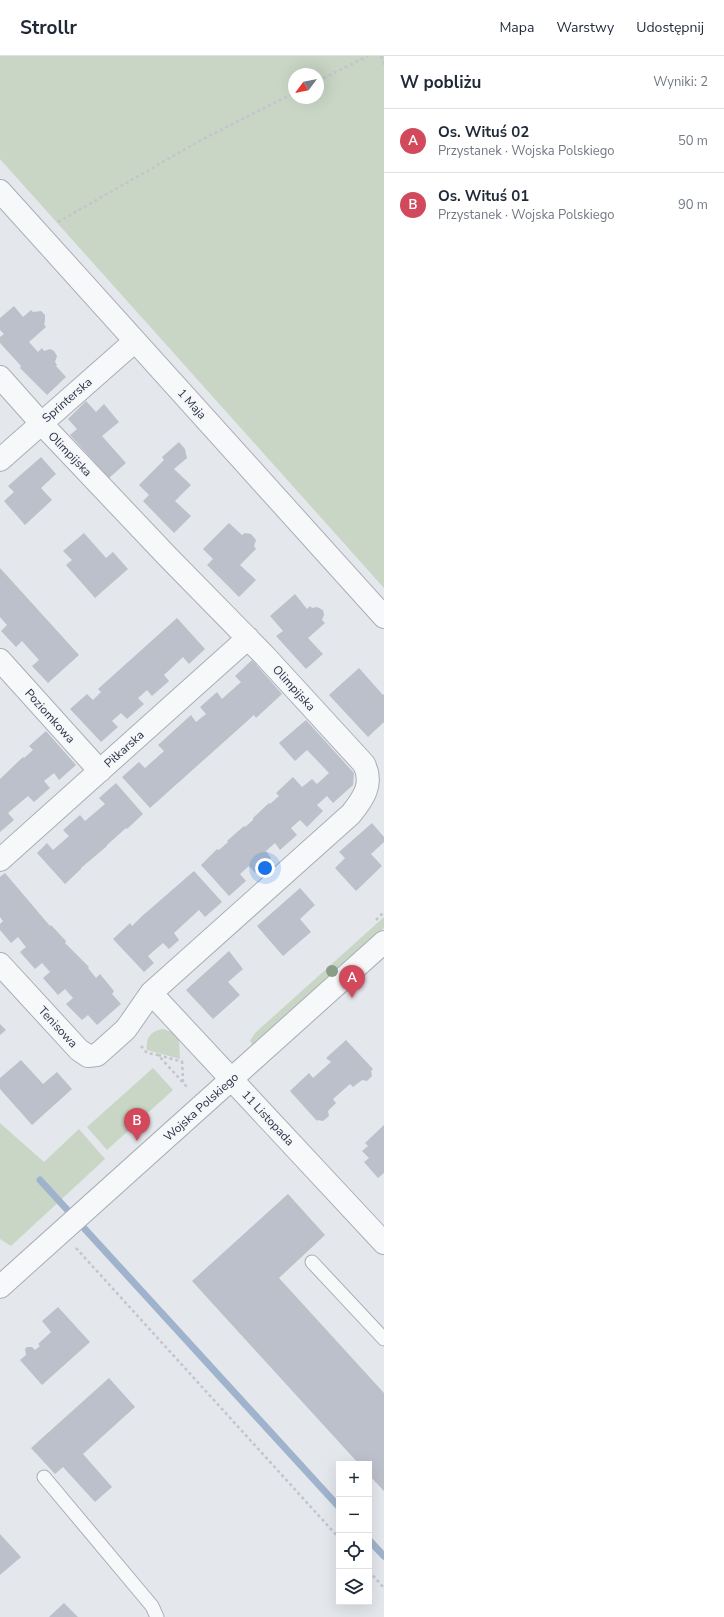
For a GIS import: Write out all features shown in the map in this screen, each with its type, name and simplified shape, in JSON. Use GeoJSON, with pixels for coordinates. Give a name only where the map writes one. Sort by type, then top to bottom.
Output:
{"type":"FeatureCollection","features":[{"type":"Feature","properties":{"kind":"street","name":"1 Maja"},"geometry":{"type":"LineString","coordinates":[[0,191],[384,617]]}},
{"type":"Feature","properties":{"kind":"street","name":"Sprinterska"},"geometry":{"type":"LineString","coordinates":[[0,460],[135,341]]}},
{"type":"Feature","properties":{"kind":"street","name":"Olimpijska"},"geometry":{"type":"LineString","coordinates":[[0,377],[41,423],[167,556],[248,638],[364,764],[368,773],[364,797],[351,814],[151,993]]}},
{"type":"Feature","properties":{"kind":"street","name":"Piłkarska"},"geometry":{"type":"LineString","coordinates":[[0,860],[248,638]]}},
{"type":"Feature","properties":{"kind":"street","name":"Poziomkowa"},"geometry":{"type":"LineString","coordinates":[[0,660],[100,771]]}},
{"type":"Feature","properties":{"kind":"street","name":"Wojska Polskiego"},"geometry":{"type":"LineString","coordinates":[[0,1287],[69,1234],[84,1211],[384,942]]}},
{"type":"Feature","properties":{"kind":"street","name":"Tenisowa"},"geometry":{"type":"LineString","coordinates":[[0,964],[79,1050],[88,1056],[97,1055],[126,1029],[151,993]]}},
{"type":"Feature","properties":{"kind":"street","name":"11 Listopada"},"geometry":{"type":"LineString","coordinates":[[151,993],[384,1243]]}},
{"type":"Feature","properties":{"kind":"lane"},"geometry":{"type":"LineString","coordinates":[[312,1262],[384,1339]]}},
{"type":"Feature","properties":{"kind":"lane"},"geometry":{"type":"LineString","coordinates":[[44,1477],[152,1606],[157,1617]]}},
{"type":"Feature","properties":{"kind":"path"},"geometry":{"type":"LineString","coordinates":[[324,77],[368,56]]}},
{"type":"Feature","properties":{"kind":"path"},"geometry":{"type":"LineString","coordinates":[[380,56],[384,65]]}},
{"type":"Feature","properties":{"kind":"path"},"geometry":{"type":"LineString","coordinates":[[53,225],[203,139],[288,96]]}},
{"type":"Feature","properties":{"kind":"path"},"geometry":{"type":"LineString","coordinates":[[126,1029],[147,1053],[158,1055],[189,1090]]}},
{"type":"Feature","properties":{"kind":"path"},"geometry":{"type":"LineString","coordinates":[[69,1234],[336,1535]]}},
{"type":"Feature","properties":{"kind":"path"},"geometry":{"type":"LineString","coordinates":[[372,1574],[384,1588]]}},
{"type":"Feature","properties":{"kind":"green space"},"geometry":{"type":"Polygon","coordinates":[[[0,56],[384,56],[384,588],[0,159],[0,56]]]}},
{"type":"Feature","properties":{"kind":"green space"},"geometry":{"type":"Polygon","coordinates":[[[384,917],[384,928],[253,1045],[250,1041],[255,1033],[384,917]]]}},
{"type":"Feature","properties":{"kind":"green space"},"geometry":{"type":"Polygon","coordinates":[[[163,1029],[172,1032],[179,1039],[180,1059],[147,1050],[147,1042],[152,1033],[163,1029]]]}},
{"type":"Feature","properties":{"kind":"green space"},"geometry":{"type":"Polygon","coordinates":[[[153,1068],[173,1090],[107,1150],[87,1127],[153,1068]]]}},
{"type":"Feature","properties":{"kind":"green space"},"geometry":{"type":"Polygon","coordinates":[[[0,1123],[44,1162],[79,1129],[105,1159],[11,1246],[0,1239],[0,1123]]]}},
{"type":"Feature","properties":{"kind":"building"},"geometry":{"type":"Polygon","coordinates":[[[14,306],[23,317],[31,310],[33,312],[41,311],[45,315],[44,324],[46,327],[29,342],[38,352],[42,348],[44,351],[50,349],[54,351],[57,356],[55,362],[57,365],[56,366],[66,377],[47,395],[20,368],[21,366],[0,343],[0,337],[4,334],[0,330],[0,318],[14,306]]]}},
{"type":"Feature","properties":{"kind":"building"},"geometry":{"type":"Polygon","coordinates":[[[86,401],[96,412],[104,404],[119,422],[102,436],[126,463],[109,478],[70,435],[77,429],[68,419],[86,401]]]}},
{"type":"Feature","properties":{"kind":"building"},"geometry":{"type":"Polygon","coordinates":[[[179,442],[185,449],[187,458],[174,469],[191,485],[175,501],[191,516],[174,533],[143,501],[149,495],[139,485],[164,460],[162,457],[179,442]]]}},
{"type":"Feature","properties":{"kind":"building"},"geometry":{"type":"Polygon","coordinates":[[[41,457],[56,474],[41,488],[52,500],[25,525],[4,501],[14,492],[8,486],[41,457]]]}},
{"type":"Feature","properties":{"kind":"building"},"geometry":{"type":"Polygon","coordinates":[[[229,523],[242,535],[245,533],[251,534],[256,540],[254,546],[256,549],[240,565],[256,580],[239,597],[207,565],[213,559],[203,549],[229,523]]]}},
{"type":"Feature","properties":{"kind":"building"},"geometry":{"type":"Polygon","coordinates":[[[84,533],[106,558],[113,552],[128,569],[95,598],[66,565],[72,560],[63,551],[84,533]]]}},
{"type":"Feature","properties":{"kind":"building"},"geometry":{"type":"Polygon","coordinates":[[[0,568],[79,655],[48,683],[32,666],[39,660],[22,641],[16,647],[1,631],[7,625],[0,617],[0,568]]]}},
{"type":"Feature","properties":{"kind":"building"},"geometry":{"type":"Polygon","coordinates":[[[295,594],[307,609],[310,606],[312,608],[317,607],[323,610],[324,615],[322,620],[325,623],[308,638],[323,654],[306,669],[276,636],[283,631],[270,616],[295,594]]]}},
{"type":"Feature","properties":{"kind":"building"},"geometry":{"type":"Polygon","coordinates":[[[177,618],[205,649],[189,664],[183,657],[164,675],[169,681],[152,696],[147,690],[138,698],[144,704],[127,719],[121,713],[112,721],[118,727],[101,742],[70,709],[87,694],[93,700],[101,692],[98,689],[177,618]]]}},
{"type":"Feature","properties":{"kind":"building"},"geometry":{"type":"Polygon","coordinates":[[[252,660],[282,694],[256,718],[254,715],[150,808],[122,777],[139,762],[145,768],[154,760],[164,751],[158,745],[191,715],[196,722],[206,714],[200,707],[217,692],[222,699],[241,682],[235,676],[252,660]]]}},
{"type":"Feature","properties":{"kind":"building"},"geometry":{"type":"Polygon","coordinates":[[[359,668],[383,695],[384,694],[384,722],[368,737],[329,695],[359,668]]]}},
{"type":"Feature","properties":{"kind":"building"},"geometry":{"type":"Polygon","coordinates":[[[306,720],[354,773],[353,785],[333,803],[327,796],[317,805],[323,811],[307,827],[300,820],[291,828],[297,835],[280,850],[275,843],[266,851],[271,858],[255,873],[249,866],[240,874],[246,881],[229,896],[201,865],[217,849],[219,850],[244,826],[245,827],[253,820],[253,818],[269,803],[270,804],[279,796],[276,793],[293,777],[302,787],[312,779],[317,784],[329,773],[307,750],[295,761],[279,743],[306,720]]]}},
{"type":"Feature","properties":{"kind":"building"},"geometry":{"type":"Polygon","coordinates":[[[46,731],[76,765],[59,780],[54,773],[44,781],[50,788],[34,802],[28,796],[8,813],[14,820],[0,832],[0,779],[23,757],[24,758],[33,750],[29,746],[46,731]]]}},
{"type":"Feature","properties":{"kind":"building"},"geometry":{"type":"Polygon","coordinates":[[[116,783],[143,814],[81,868],[65,884],[37,853],[47,843],[53,850],[69,836],[63,830],[80,815],[85,821],[105,804],[99,798],[116,783]]]}},
{"type":"Feature","properties":{"kind":"building"},"geometry":{"type":"Polygon","coordinates":[[[372,823],[384,837],[384,842],[371,854],[382,866],[356,891],[335,868],[345,858],[339,852],[372,823]]]}},
{"type":"Feature","properties":{"kind":"building"},"geometry":{"type":"Polygon","coordinates":[[[194,871],[222,902],[205,917],[199,910],[174,933],[179,940],[169,949],[163,943],[148,956],[154,963],[144,972],[113,939],[130,923],[132,926],[194,871]]]}},
{"type":"Feature","properties":{"kind":"building"},"geometry":{"type":"Polygon","coordinates":[[[5,873],[50,926],[51,925],[66,941],[65,943],[89,967],[88,968],[96,978],[100,974],[114,991],[112,994],[121,1004],[97,1025],[88,1015],[82,1020],[66,1004],[73,998],[65,989],[58,995],[43,978],[50,972],[42,963],[35,969],[20,952],[26,947],[18,937],[11,943],[0,930],[0,924],[3,921],[0,917],[0,877],[5,873]]]}},
{"type":"Feature","properties":{"kind":"building"},"geometry":{"type":"Polygon","coordinates":[[[300,888],[315,905],[300,919],[311,932],[283,956],[257,926],[300,888]]]}},
{"type":"Feature","properties":{"kind":"building"},"geometry":{"type":"Polygon","coordinates":[[[229,951],[243,969],[228,982],[240,995],[213,1019],[186,990],[229,951]]]}},
{"type":"Feature","properties":{"kind":"building"},"geometry":{"type":"Polygon","coordinates":[[[0,1024],[6,1030],[0,1035],[0,1024]]]}},
{"type":"Feature","properties":{"kind":"building"},"geometry":{"type":"Polygon","coordinates":[[[346,1040],[373,1069],[371,1071],[372,1076],[367,1081],[362,1080],[353,1087],[350,1084],[333,1099],[336,1103],[328,1111],[329,1116],[323,1121],[317,1121],[290,1091],[309,1073],[313,1078],[331,1062],[326,1058],[346,1040]]]}},
{"type":"Feature","properties":{"kind":"building"},"geometry":{"type":"Polygon","coordinates":[[[21,1060],[43,1084],[57,1072],[72,1089],[32,1125],[0,1089],[0,1078],[21,1060]]]}},
{"type":"Feature","properties":{"kind":"building"},"geometry":{"type":"Polygon","coordinates":[[[384,1125],[384,1173],[378,1178],[364,1162],[369,1158],[362,1151],[368,1146],[365,1143],[384,1125]]]}},
{"type":"Feature","properties":{"kind":"building"},"geometry":{"type":"Polygon","coordinates":[[[288,1194],[325,1235],[279,1278],[384,1393],[384,1491],[372,1478],[372,1461],[356,1461],[192,1281],[288,1194]]]}},
{"type":"Feature","properties":{"kind":"building"},"geometry":{"type":"Polygon","coordinates":[[[58,1307],[90,1342],[42,1385],[20,1360],[26,1355],[25,1349],[27,1347],[32,1347],[35,1350],[40,1346],[38,1344],[51,1332],[42,1321],[58,1307]]]}},
{"type":"Feature","properties":{"kind":"building"},"geometry":{"type":"Polygon","coordinates":[[[109,1378],[135,1407],[83,1454],[112,1487],[95,1502],[63,1467],[55,1474],[31,1448],[109,1378]]]}},
{"type":"Feature","properties":{"kind":"building"},"geometry":{"type":"Polygon","coordinates":[[[0,1534],[21,1557],[0,1575],[0,1534]]]}},
{"type":"Feature","properties":{"kind":"building"},"geometry":{"type":"Polygon","coordinates":[[[64,1603],[78,1617],[49,1617],[64,1603]]]}},
{"type":"Feature","properties":{"kind":"waterway"},"geometry":{"type":"LineString","coordinates":[[40,1180],[336,1504]]}},
{"type":"Feature","properties":{"kind":"waterway"},"geometry":{"type":"LineString","coordinates":[[372,1543],[384,1556]]}},
{"type":"Feature","properties":{"kind":"place","name":"Os. Wituś 02"},"geometry":{"type":"Point","coordinates":[352,998]}},
{"type":"Feature","properties":{"kind":"place","name":"Os. Wituś 01"},"geometry":{"type":"Point","coordinates":[137,1141]}}]}
